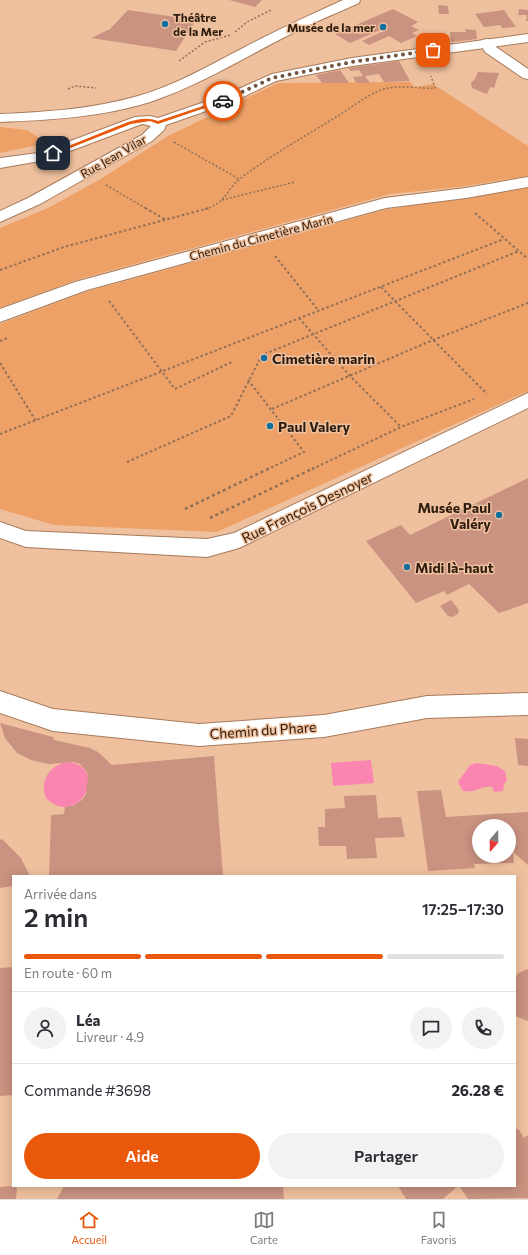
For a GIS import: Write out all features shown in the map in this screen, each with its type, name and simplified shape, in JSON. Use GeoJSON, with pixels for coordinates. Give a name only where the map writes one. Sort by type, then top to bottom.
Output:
{"type":"FeatureCollection","features":[{"type":"Feature","properties":{"kind":"street"},"geometry":{"type":"LineString","coordinates":[[0,118],[72,114],[103,109],[146,99],[191,80],[265,42],[354,0]]}},
{"type":"Feature","properties":{"kind":"street","name":"Rue Jean Vilar"},"geometry":{"type":"LineString","coordinates":[[0,217],[34,201],[147,138],[159,127],[158,122],[230,98],[272,78],[359,61],[528,38]]}},
{"type":"Feature","properties":{"kind":"street"},"geometry":{"type":"LineString","coordinates":[[487,43],[490,48],[528,75]]}},
{"type":"Feature","properties":{"kind":"street"},"geometry":{"type":"LineString","coordinates":[[0,163],[41,157],[140,120],[158,122]]}},
{"type":"Feature","properties":{"kind":"street","name":"Chemin du Cimetière Marin"},"geometry":{"type":"LineString","coordinates":[[0,316],[81,286],[385,203],[466,193],[528,182]]}},
{"type":"Feature","properties":{"kind":"street","name":"Rue François Desnoyer"},"geometry":{"type":"LineString","coordinates":[[0,530],[26,539],[207,548],[239,540],[528,400]]}},
{"type":"Feature","properties":{"kind":"street"},"geometry":{"type":"LineString","coordinates":[[0,547],[26,539]]}},
{"type":"Feature","properties":{"kind":"street","name":"Chemin du Phare"},"geometry":{"type":"LineString","coordinates":[[0,702],[53,720],[200,735],[324,726],[427,707],[528,704]]}},
{"type":"Feature","properties":{"kind":"path"},"geometry":{"type":"LineString","coordinates":[[175,64],[205,42],[233,34],[247,22],[272,10]]}},
{"type":"Feature","properties":{"kind":"path"},"geometry":{"type":"LineString","coordinates":[[0,270],[64,247],[213,207],[222,201],[239,179],[262,162],[381,90],[407,87],[417,89],[434,88],[430,76]]}},
{"type":"Feature","properties":{"kind":"path"},"geometry":{"type":"LineString","coordinates":[[68,89],[75,86],[103,88]]}},
{"type":"Feature","properties":{"kind":"path"},"geometry":{"type":"LineString","coordinates":[[174,142],[239,179]]}},
{"type":"Feature","properties":{"kind":"path"},"geometry":{"type":"LineString","coordinates":[[222,201],[295,182]]}},
{"type":"Feature","properties":{"kind":"path"},"geometry":{"type":"LineString","coordinates":[[104,184],[166,220]]}},
{"type":"Feature","properties":{"kind":"path"},"geometry":{"type":"LineString","coordinates":[[470,208],[528,259]]}},
{"type":"Feature","properties":{"kind":"path"},"geometry":{"type":"LineString","coordinates":[[0,434],[504,239]]}},
{"type":"Feature","properties":{"kind":"path"},"geometry":{"type":"LineString","coordinates":[[127,462],[231,416],[262,355],[394,300],[519,251]]}},
{"type":"Feature","properties":{"kind":"path"},"geometry":{"type":"LineString","coordinates":[[272,252],[318,310]]}},
{"type":"Feature","properties":{"kind":"path"},"geometry":{"type":"LineString","coordinates":[[381,287],[487,394]]}},
{"type":"Feature","properties":{"kind":"path"},"geometry":{"type":"LineString","coordinates":[[107,297],[175,389],[234,361]]}},
{"type":"Feature","properties":{"kind":"path"},"geometry":{"type":"LineString","coordinates":[[272,409],[433,340],[528,303]]}},
{"type":"Feature","properties":{"kind":"path"},"geometry":{"type":"LineString","coordinates":[[299,318],[350,376],[401,427]]}},
{"type":"Feature","properties":{"kind":"path"},"geometry":{"type":"LineString","coordinates":[[0,363],[36,421]]}},
{"type":"Feature","properties":{"kind":"path"},"geometry":{"type":"LineString","coordinates":[[185,510],[304,452],[248,380]]}},
{"type":"Feature","properties":{"kind":"path"},"geometry":{"type":"LineString","coordinates":[[210,518],[401,427],[494,391]]}},
{"type":"Feature","properties":{"kind":"shaded area"},"geometry":{"type":"Polygon","coordinates":[[[410,82],[415,87],[433,84],[528,146],[528,176],[459,187],[390,194],[76,280],[0,308],[0,228],[48,208],[99,180],[168,136],[278,83],[410,82]]]}},
{"type":"Feature","properties":{"kind":"shaded area"},"geometry":{"type":"Polygon","coordinates":[[[0,127],[27,130],[47,143],[0,153],[0,127]]]}},
{"type":"Feature","properties":{"kind":"shaded area","name":"Cimetière marin"},"geometry":{"type":"Polygon","coordinates":[[[528,187],[528,391],[217,532],[54,525],[0,509],[0,324],[85,292],[384,210],[528,187]]]}},
{"type":"Feature","properties":{"kind":"shaded area"},"geometry":{"type":"Polygon","coordinates":[[[371,760],[374,783],[333,786],[331,763],[371,760]]]}},
{"type":"Feature","properties":{"kind":"shaded area"},"geometry":{"type":"Polygon","coordinates":[[[67,762],[80,766],[87,774],[88,783],[85,794],[79,802],[69,807],[58,806],[46,798],[44,792],[45,780],[51,770],[56,766],[67,762]]]}},
{"type":"Feature","properties":{"kind":"shaded area"},"geometry":{"type":"Polygon","coordinates":[[[477,763],[497,766],[505,771],[507,781],[504,784],[503,791],[494,792],[492,787],[484,787],[473,791],[462,790],[458,782],[470,765],[477,763]]]}},
{"type":"Feature","properties":{"kind":"building"},"geometry":{"type":"Polygon","coordinates":[[[229,0],[262,0],[255,7],[229,0]]]}},
{"type":"Feature","properties":{"kind":"building"},"geometry":{"type":"Polygon","coordinates":[[[438,5],[448,6],[449,14],[439,14],[438,5]]]}},
{"type":"Feature","properties":{"kind":"building","name":"Musée de la mer"},"geometry":{"type":"Polygon","coordinates":[[[393,9],[418,22],[411,26],[419,30],[412,33],[417,36],[401,43],[389,36],[369,45],[362,41],[388,29],[385,28],[350,43],[335,34],[393,9]]]}},
{"type":"Feature","properties":{"kind":"building"},"geometry":{"type":"Polygon","coordinates":[[[519,9],[528,10],[528,21],[526,21],[527,15],[518,15],[519,9]]]}},
{"type":"Feature","properties":{"kind":"building"},"geometry":{"type":"Polygon","coordinates":[[[128,10],[196,20],[176,51],[91,38],[110,29],[128,10]]]}},
{"type":"Feature","properties":{"kind":"building"},"geometry":{"type":"Polygon","coordinates":[[[504,10],[516,27],[502,28],[500,25],[484,27],[475,14],[504,10]]]}},
{"type":"Feature","properties":{"kind":"building"},"geometry":{"type":"Polygon","coordinates":[[[465,29],[476,30],[477,39],[451,42],[450,32],[466,32],[465,29]]]}},
{"type":"Feature","properties":{"kind":"building"},"geometry":{"type":"Polygon","coordinates":[[[399,61],[410,81],[384,82],[379,74],[365,76],[370,83],[356,83],[353,77],[363,76],[359,70],[350,71],[348,68],[399,61]]]}},
{"type":"Feature","properties":{"kind":"building"},"geometry":{"type":"Polygon","coordinates":[[[340,70],[349,83],[322,83],[316,75],[340,70]]]}},
{"type":"Feature","properties":{"kind":"building"},"geometry":{"type":"Polygon","coordinates":[[[478,72],[499,73],[494,88],[490,87],[487,94],[472,88],[471,83],[475,79],[478,72]]]}},
{"type":"Feature","properties":{"kind":"building","name":"Musée Paul Valéry"},"geometry":{"type":"Polygon","coordinates":[[[528,478],[528,603],[499,613],[469,584],[447,595],[444,591],[416,603],[366,541],[401,525],[410,535],[528,478]]]}},
{"type":"Feature","properties":{"kind":"building"},"geometry":{"type":"Polygon","coordinates":[[[451,600],[459,610],[458,614],[452,617],[448,616],[440,606],[451,600]]]}},
{"type":"Feature","properties":{"kind":"building"},"geometry":{"type":"Polygon","coordinates":[[[0,723],[53,737],[54,740],[90,748],[98,752],[112,765],[214,756],[223,875],[49,875],[51,815],[64,814],[65,807],[73,806],[83,799],[86,794],[88,777],[87,772],[80,764],[73,762],[49,764],[31,760],[17,753],[5,738],[0,723]]]}},
{"type":"Feature","properties":{"kind":"building"},"geometry":{"type":"Polygon","coordinates":[[[515,738],[528,739],[528,766],[518,765],[515,738]]]}},
{"type":"Feature","properties":{"kind":"building"},"geometry":{"type":"Polygon","coordinates":[[[441,790],[446,817],[528,812],[528,865],[516,855],[516,819],[472,819],[472,863],[514,863],[474,864],[475,868],[428,871],[417,791],[441,790]]]}},
{"type":"Feature","properties":{"kind":"building"},"geometry":{"type":"Polygon","coordinates":[[[376,795],[378,818],[401,817],[405,837],[375,838],[377,858],[347,859],[346,846],[319,846],[318,827],[325,827],[325,809],[345,808],[344,796],[376,795]]]}},
{"type":"Feature","properties":{"kind":"building"},"geometry":{"type":"Polygon","coordinates":[[[2,839],[21,858],[30,875],[12,875],[12,886],[0,888],[0,840],[2,839]]]}},
{"type":"Feature","properties":{"kind":"building"},"geometry":{"type":"Polygon","coordinates":[[[12,967],[12,1095],[0,1096],[0,968],[12,967]]]}},
{"type":"Feature","properties":{"kind":"building"},"geometry":{"type":"Polygon","coordinates":[[[527,969],[528,970],[528,1021],[516,1016],[517,974],[527,969]]]}},
{"type":"Feature","properties":{"kind":"building"},"geometry":{"type":"Polygon","coordinates":[[[516,1128],[519,1130],[524,1138],[528,1135],[528,1198],[468,1199],[460,1187],[516,1187],[516,1128]]]}},
{"type":"Feature","properties":{"kind":"building"},"geometry":{"type":"Polygon","coordinates":[[[0,1187],[17,1187],[16,1199],[0,1199],[0,1187]]]}},
{"type":"Feature","properties":{"kind":"building"},"geometry":{"type":"Polygon","coordinates":[[[63,1187],[283,1187],[284,1199],[57,1199],[63,1187]]]}},
{"type":"Feature","properties":{"kind":"building"},"geometry":{"type":"Polygon","coordinates":[[[399,1187],[457,1187],[443,1199],[406,1199],[399,1187]]]}},
{"type":"Feature","properties":{"kind":"way so far"},"geometry":{"type":"LineString","coordinates":[[223,101],[272,78],[352,62],[433,50]]}},
{"type":"Feature","properties":{"kind":"place","name":"Théâtre de la Mer"},"geometry":{"type":"Point","coordinates":[165,24]}},
{"type":"Feature","properties":{"kind":"place","name":"Musée de la mer"},"geometry":{"type":"Point","coordinates":[383,27]}},
{"type":"Feature","properties":{"kind":"place","name":"Cimetière marin"},"geometry":{"type":"Point","coordinates":[264,358]}},
{"type":"Feature","properties":{"kind":"place","name":"Paul Valery"},"geometry":{"type":"Point","coordinates":[270,426]}},
{"type":"Feature","properties":{"kind":"place","name":"Musée Paul Valéry"},"geometry":{"type":"Point","coordinates":[499,515]}},
{"type":"Feature","properties":{"kind":"place","name":"Midi là-haut"},"geometry":{"type":"Point","coordinates":[407,567]}},
{"type":"Feature","properties":{"kind":"route"},"geometry":{"type":"LineString","coordinates":[[53,153],[119,126],[140,120],[158,122],[223,101]]}}]}
